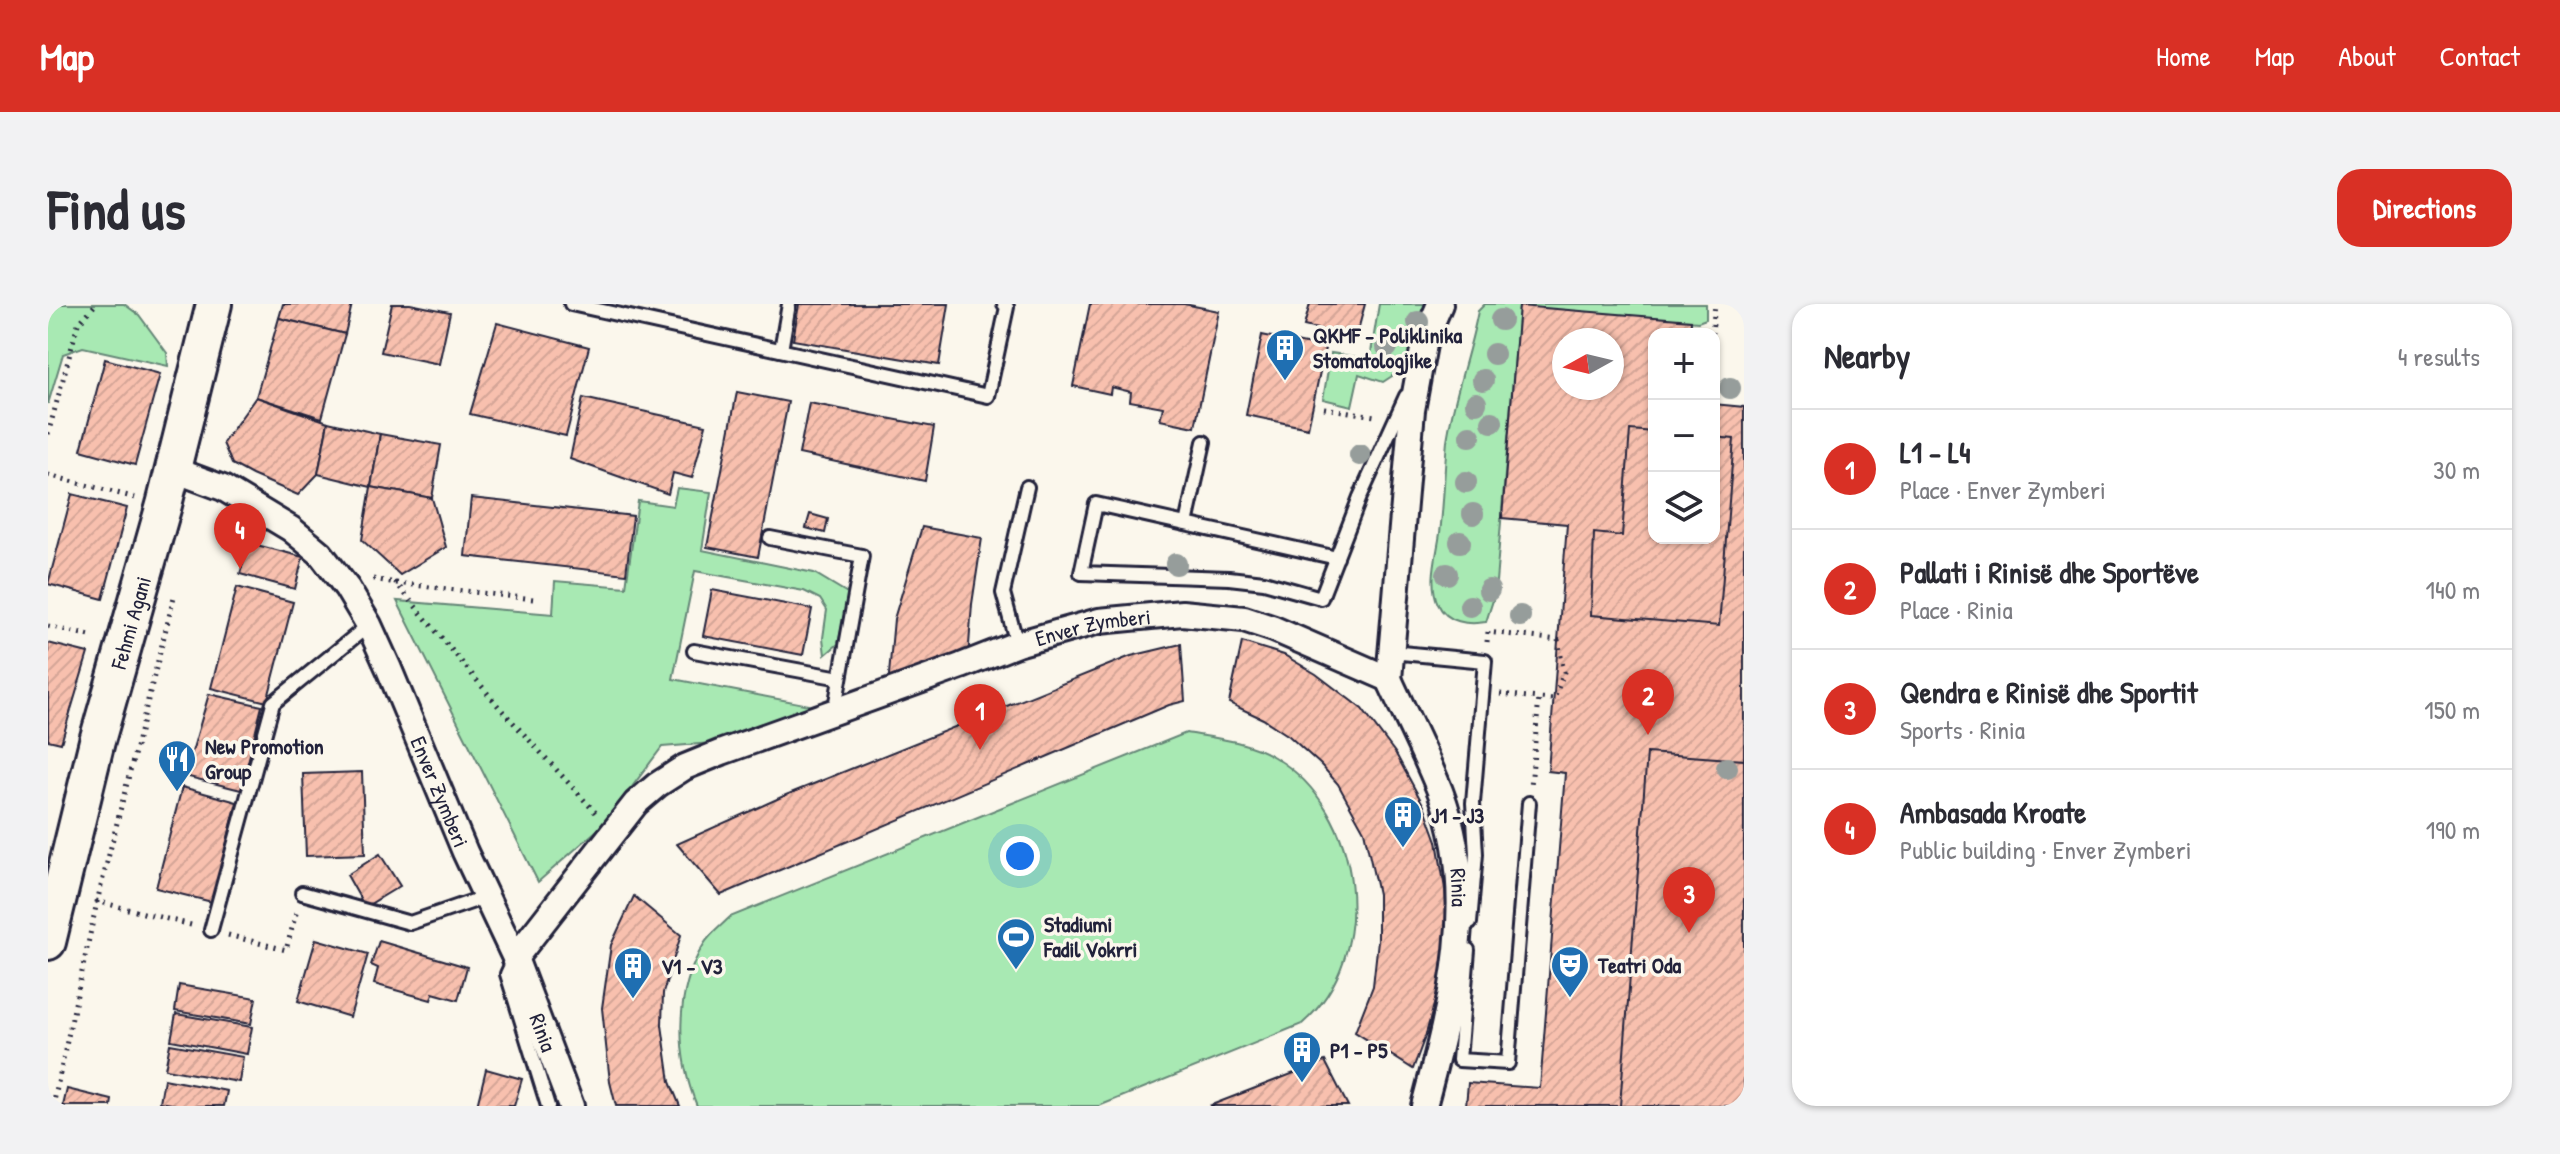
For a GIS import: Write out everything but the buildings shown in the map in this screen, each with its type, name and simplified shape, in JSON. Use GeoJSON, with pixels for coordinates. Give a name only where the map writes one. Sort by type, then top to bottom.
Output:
{"type":"FeatureCollection","features":[{"type":"Feature","properties":{"kind":"street","name":"Fehmi Agani"},"geometry":{"type":"LineString","coordinates":[[48,940],[97,741],[164,505],[214,304]]}},
{"type":"Feature","properties":{"kind":"street"},"geometry":{"type":"LineString","coordinates":[[1389,679],[1408,447],[1425,339],[1440,304]]}},
{"type":"Feature","properties":{"kind":"street","name":"Enver Zymberi"},"geometry":{"type":"LineString","coordinates":[[172,469],[223,488],[291,529],[320,553],[347,588],[369,625],[485,897],[515,958],[613,831],[657,785],[685,767],[1017,644],[1099,621],[1182,613],[1215,615],[1244,619],[1274,629],[1389,679]]}},
{"type":"Feature","properties":{"kind":"street","name":"Rinia"},"geometry":{"type":"LineString","coordinates":[[1389,679],[1441,793],[1457,869],[1460,916],[1456,965],[1447,1020],[1424,1106]]}},
{"type":"Feature","properties":{"kind":"street","name":"Rinia"},"geometry":{"type":"LineString","coordinates":[[515,958],[571,1106]]}},
{"type":"Feature","properties":{"kind":"lane"},"geometry":{"type":"LineString","coordinates":[[571,304],[988,396],[1007,307],[1004,304]]}},
{"type":"Feature","properties":{"kind":"lane"},"geometry":{"type":"LineString","coordinates":[[781,350],[789,304]]}},
{"type":"Feature","properties":{"kind":"lane"},"geometry":{"type":"LineString","coordinates":[[1337,558],[1096,504],[1081,573],[1229,578],[1264,582],[1321,598],[1337,558],[1360,497],[1419,367]]}},
{"type":"Feature","properties":{"kind":"lane"},"geometry":{"type":"LineString","coordinates":[[1186,524],[1204,442]]}},
{"type":"Feature","properties":{"kind":"lane"},"geometry":{"type":"LineString","coordinates":[[1017,644],[1003,593],[1027,487]]}},
{"type":"Feature","properties":{"kind":"lane"},"geometry":{"type":"LineString","coordinates":[[770,538],[862,556],[834,713]]}},
{"type":"Feature","properties":{"kind":"lane"},"geometry":{"type":"LineString","coordinates":[[211,930],[273,703],[369,625]]}},
{"type":"Feature","properties":{"kind":"lane"},"geometry":{"type":"LineString","coordinates":[[694,651],[840,678]]}},
{"type":"Feature","properties":{"kind":"lane"},"geometry":{"type":"LineString","coordinates":[[1391,652],[1485,661],[1473,803],[1476,854],[1459,1060],[1508,1063],[1529,803]]}},
{"type":"Feature","properties":{"kind":"lane"},"geometry":{"type":"LineString","coordinates":[[302,893],[410,923],[485,897]]}},
{"type":"Feature","properties":{"kind":"lane","name":"Enver Zymberi"},"geometry":{"type":"LineString","coordinates":[[515,958],[507,974],[548,1106]]}},
{"type":"Feature","properties":{"kind":"path"},"geometry":{"type":"LineString","coordinates":[[48,434],[78,324],[96,304]]}},
{"type":"Feature","properties":{"kind":"path"},"geometry":{"type":"LineString","coordinates":[[1713,328],[1715,304]]}},
{"type":"Feature","properties":{"kind":"path"},"geometry":{"type":"LineString","coordinates":[[1324,408],[1395,419]]}},
{"type":"Feature","properties":{"kind":"path"},"geometry":{"type":"LineString","coordinates":[[48,475],[164,505]]}},
{"type":"Feature","properties":{"kind":"path"},"geometry":{"type":"LineString","coordinates":[[533,599],[396,583],[499,707],[613,831]]}},
{"type":"Feature","properties":{"kind":"path"},"geometry":{"type":"LineString","coordinates":[[53,1106],[97,902],[177,585]]}},
{"type":"Feature","properties":{"kind":"path"},"geometry":{"type":"LineString","coordinates":[[48,626],[108,640]]}},
{"type":"Feature","properties":{"kind":"path"},"geometry":{"type":"LineString","coordinates":[[1483,693],[1554,699],[1564,672],[1558,640],[1488,632],[1485,661]]}},
{"type":"Feature","properties":{"kind":"path"},"geometry":{"type":"LineString","coordinates":[[1529,803],[1539,698]]}},
{"type":"Feature","properties":{"kind":"green space"},"geometry":{"type":"Polygon","coordinates":[[[48,304],[124,304],[139,315],[167,353],[168,366],[83,347],[63,354],[48,404],[48,304]]]}},
{"type":"Feature","properties":{"kind":"green space"},"geometry":{"type":"Polygon","coordinates":[[[1379,304],[1436,304],[1412,363],[1383,382],[1359,374],[1352,406],[1323,399],[1331,353],[1370,359],[1379,304]]]}},
{"type":"Feature","properties":{"kind":"green space"},"geometry":{"type":"Polygon","coordinates":[[[1485,304],[1706,304],[1706,319],[1698,322],[1519,306],[1495,594],[1486,622],[1472,623],[1452,619],[1442,610],[1435,596],[1433,578],[1450,425],[1478,311],[1485,304]]]}},
{"type":"Feature","properties":{"kind":"green space"},"geometry":{"type":"Polygon","coordinates":[[[677,488],[711,492],[702,550],[814,573],[849,594],[838,644],[825,655],[823,638],[827,610],[820,599],[804,591],[695,571],[673,679],[820,707],[738,741],[662,747],[604,824],[538,882],[397,601],[553,614],[555,581],[626,587],[638,501],[673,506],[677,488]]]}},
{"type":"Feature","properties":{"kind":"green space","name":"Stadiumi Fadil Vokrri"},"geometry":{"type":"Polygon","coordinates":[[[1186,733],[1242,744],[1274,757],[1304,781],[1327,811],[1343,847],[1351,884],[1352,923],[1344,961],[1327,995],[1302,1024],[1099,1106],[697,1106],[682,1045],[683,1003],[694,963],[704,944],[730,917],[1186,733]]]}},
{"type":"Feature","properties":{"kind":"place","name":"QKMF - Poliklinika Stomatologjike"},"geometry":{"type":"Point","coordinates":[1285,382]}},
{"type":"Feature","properties":{"kind":"place","name":"Ambasada Kroate"},"geometry":{"type":"Point","coordinates":[240,569]}},
{"type":"Feature","properties":{"kind":"place","name":"Pallati i Rinisë dhe Sportëve"},"geometry":{"type":"Point","coordinates":[1648,735]}},
{"type":"Feature","properties":{"kind":"place","name":"L1 - L4"},"geometry":{"type":"Point","coordinates":[980,750]}},
{"type":"Feature","properties":{"kind":"place","name":"New Promotion Group"},"geometry":{"type":"Point","coordinates":[177,793]}},
{"type":"Feature","properties":{"kind":"place","name":"J1 - J3"},"geometry":{"type":"Point","coordinates":[1403,849]}},
{"type":"Feature","properties":{"kind":"place","name":"Qendra e Rinisë dhe Sportit"},"geometry":{"type":"Point","coordinates":[1689,933]}},
{"type":"Feature","properties":{"kind":"place","name":"Stadiumi Fadil Vokrri"},"geometry":{"type":"Point","coordinates":[1016,971]}},
{"type":"Feature","properties":{"kind":"place","name":"Teatri Oda"},"geometry":{"type":"Point","coordinates":[1570,999]}},
{"type":"Feature","properties":{"kind":"place","name":"V1 - V3"},"geometry":{"type":"Point","coordinates":[633,1000]}},
{"type":"Feature","properties":{"kind":"place","name":"P1 - P5"},"geometry":{"type":"Point","coordinates":[1302,1084]}}]}
